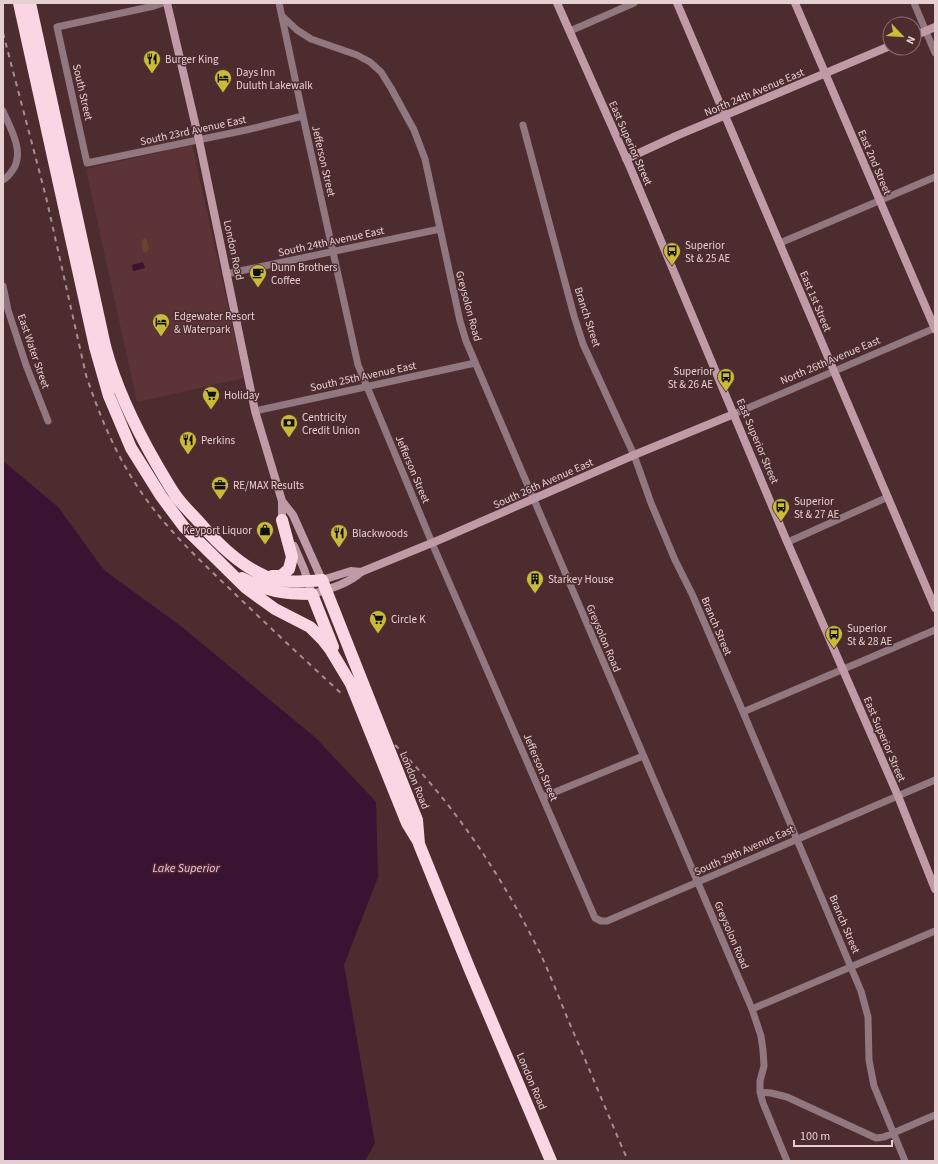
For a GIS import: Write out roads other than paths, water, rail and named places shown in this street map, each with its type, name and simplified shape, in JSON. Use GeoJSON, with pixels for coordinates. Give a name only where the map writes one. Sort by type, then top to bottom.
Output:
{"type":"FeatureCollection","features":[{"type":"Feature","properties":{"kind":"highway"},"geometry":{"type":"LineString","coordinates":[[19,3],[94,347],[110,396],[131,448],[161,496],[184,527],[246,588],[266,603],[317,633],[330,649],[351,684],[407,823],[419,844]]}},
{"type":"Feature","properties":{"kind":"highway"},"geometry":{"type":"LineString","coordinates":[[30,3],[105,346],[111,369],[120,392],[140,435],[175,496],[213,538],[238,560],[252,570],[267,576],[290,582],[308,581],[324,585]]}},
{"type":"Feature","properties":{"kind":"highway"},"geometry":{"type":"LineString","coordinates":[[267,576],[281,576],[288,569],[292,556],[282,520]]}},
{"type":"Feature","properties":{"kind":"highway"},"geometry":{"type":"LineString","coordinates":[[224,567],[257,586],[276,592],[312,594]]}},
{"type":"Feature","properties":{"kind":"highway","name":"London Road"},"geometry":{"type":"LineString","coordinates":[[324,585],[417,820],[419,844],[470,970],[551,1161]]}},
{"type":"Feature","properties":{"kind":"highway","name":"London Road"},"geometry":{"type":"LineString","coordinates":[[312,594],[351,684]]}},
{"type":"Feature","properties":{"kind":"street","name":"South Street"},"geometry":{"type":"LineString","coordinates":[[87,163],[57,27],[163,3]]}},
{"type":"Feature","properties":{"kind":"street","name":"London Road"},"geometry":{"type":"LineString","coordinates":[[167,3],[198,140],[255,411],[282,501],[282,520],[304,569],[312,594]]}},
{"type":"Feature","properties":{"kind":"street","name":"Jefferson Street"},"geometry":{"type":"LineString","coordinates":[[279,3],[358,365],[593,914],[598,920]]}},
{"type":"Feature","properties":{"kind":"street","name":"East Superior Street"},"geometry":{"type":"LineString","coordinates":[[557,3],[626,159],[788,542],[898,796],[935,889]]}},
{"type":"Feature","properties":{"kind":"street"},"geometry":{"type":"LineString","coordinates":[[570,31],[634,3]]}},
{"type":"Feature","properties":{"kind":"street","name":"East 1st Street"},"geometry":{"type":"LineString","coordinates":[[677,3],[935,608]]}},
{"type":"Feature","properties":{"kind":"street","name":"East 2nd Street"},"geometry":{"type":"LineString","coordinates":[[795,3],[935,328]]}},
{"type":"Feature","properties":{"kind":"street"},"geometry":{"type":"LineString","coordinates":[[914,3],[935,52]]}},
{"type":"Feature","properties":{"kind":"street","name":"Greysolon Road"},"geometry":{"type":"LineString","coordinates":[[282,16],[297,30],[311,39],[370,62],[381,72],[418,138],[425,159],[460,321],[466,341],[752,1009],[761,1036],[763,1050],[764,1066],[760,1081],[760,1092],[763,1103],[787,1161]]}},
{"type":"Feature","properties":{"kind":"street"},"geometry":{"type":"LineString","coordinates":[[922,33],[935,27]]}},
{"type":"Feature","properties":{"kind":"street","name":"North 24th Avenue East"},"geometry":{"type":"LineString","coordinates":[[626,159],[882,50]]}},
{"type":"Feature","properties":{"kind":"street"},"geometry":{"type":"LineString","coordinates":[[3,111],[16,143],[18,152],[18,159],[15,166],[11,173],[3,180]]}},
{"type":"Feature","properties":{"kind":"street","name":"South 23rd Avenue East"},"geometry":{"type":"LineString","coordinates":[[87,163],[303,116]]}},
{"type":"Feature","properties":{"kind":"street","name":"Branch Street"},"geometry":{"type":"LineString","coordinates":[[523,125],[580,336],[634,455],[651,503],[675,560],[692,594],[852,967],[866,1006],[869,1032],[869,1060],[874,1086],[905,1161]]}},
{"type":"Feature","properties":{"kind":"street"},"geometry":{"type":"LineString","coordinates":[[780,243],[935,178]]}},
{"type":"Feature","properties":{"kind":"street","name":"South 24th Avenue East"},"geometry":{"type":"LineString","coordinates":[[226,274],[440,229]]}},
{"type":"Feature","properties":{"kind":"street","name":"East Water Street"},"geometry":{"type":"LineString","coordinates":[[3,286],[5,303],[26,365],[48,422]]}},
{"type":"Feature","properties":{"kind":"street","name":"North 26th Avenue East"},"geometry":{"type":"LineString","coordinates":[[734,414],[935,328]]}},
{"type":"Feature","properties":{"kind":"street","name":"South 25th Avenue East"},"geometry":{"type":"LineString","coordinates":[[255,411],[475,363]]}},
{"type":"Feature","properties":{"kind":"street","name":"South 26th Avenue East"},"geometry":{"type":"LineString","coordinates":[[312,594],[324,585],[353,579],[361,572],[433,543],[634,455],[734,414]]}},
{"type":"Feature","properties":{"kind":"street"},"geometry":{"type":"LineString","coordinates":[[788,542],[888,497]]}},
{"type":"Feature","properties":{"kind":"street","name":"London Road"},"geometry":{"type":"LineString","coordinates":[[282,501],[293,515],[324,585]]}},
{"type":"Feature","properties":{"kind":"street"},"geometry":{"type":"LineString","coordinates":[[743,712],[935,630]]}},
{"type":"Feature","properties":{"kind":"street"},"geometry":{"type":"LineString","coordinates":[[543,797],[643,756]]}},
{"type":"Feature","properties":{"kind":"street","name":"South 29th Avenue East"},"geometry":{"type":"LineString","coordinates":[[598,920],[606,920],[698,882],[797,838],[935,780]]}},
{"type":"Feature","properties":{"kind":"street"},"geometry":{"type":"LineString","coordinates":[[752,1009],[935,931]]}},
{"type":"Feature","properties":{"kind":"street"},"geometry":{"type":"LineString","coordinates":[[760,1092],[785,1096],[873,1137],[880,1138],[935,1115]]}},
{"type":"Feature","properties":{"kind":"water"},"geometry":{"type":"Polygon","coordinates":[[[143,262],[145,268],[133,271],[132,265],[143,262]]]}},
{"type":"Feature","properties":{"kind":"water","name":"Lake Superior"},"geometry":{"type":"Polygon","coordinates":[[[3,461],[58,507],[104,570],[182,627],[316,738],[376,802],[378,877],[344,965],[375,1143],[365,1161],[3,1161],[3,461]]]}},
{"type":"Feature","properties":{"kind":"railway"},"geometry":{"type":"LineString","coordinates":[[3,33],[46,197],[86,375],[101,415],[118,453],[142,494],[177,537],[258,616],[343,695]]}},
{"type":"Feature","properties":{"kind":"railway"},"geometry":{"type":"LineString","coordinates":[[395,745],[417,768],[458,818],[477,844],[511,898],[545,963],[628,1161]]}},
{"type":"Feature","properties":{"kind":"place","name":"Burger King"},"geometry":{"type":"Point","coordinates":[152,74]}},
{"type":"Feature","properties":{"kind":"place","name":"Days Inn Duluth Lakewalk"},"geometry":{"type":"Point","coordinates":[223,93]}},
{"type":"Feature","properties":{"kind":"place","name":"Superior St & 25 AE"},"geometry":{"type":"Point","coordinates":[672,266]}},
{"type":"Feature","properties":{"kind":"place","name":"Dunn Brothers Coffee"},"geometry":{"type":"Point","coordinates":[258,288]}},
{"type":"Feature","properties":{"kind":"place","name":"Edgewater Resort & Waterpark"},"geometry":{"type":"Point","coordinates":[161,337]}},
{"type":"Feature","properties":{"kind":"place","name":"Superior St & 26 AE"},"geometry":{"type":"Point","coordinates":[726,392]}},
{"type":"Feature","properties":{"kind":"place","name":"Holiday"},"geometry":{"type":"Point","coordinates":[211,410]}},
{"type":"Feature","properties":{"kind":"place","name":"Centricity Credit Union"},"geometry":{"type":"Point","coordinates":[289,438]}},
{"type":"Feature","properties":{"kind":"place","name":"Perkins"},"geometry":{"type":"Point","coordinates":[188,455]}},
{"type":"Feature","properties":{"kind":"place","name":"RE/MAX Results"},"geometry":{"type":"Point","coordinates":[220,500]}},
{"type":"Feature","properties":{"kind":"place","name":"Superior St & 27 AE"},"geometry":{"type":"Point","coordinates":[781,522]}},
{"type":"Feature","properties":{"kind":"place","name":"Keyport Liquor"},"geometry":{"type":"Point","coordinates":[265,545]}},
{"type":"Feature","properties":{"kind":"place","name":"Blackwoods"},"geometry":{"type":"Point","coordinates":[339,548]}},
{"type":"Feature","properties":{"kind":"place","name":"Starkey House"},"geometry":{"type":"Point","coordinates":[535,594]}},
{"type":"Feature","properties":{"kind":"place","name":"Circle K"},"geometry":{"type":"Point","coordinates":[378,634]}},
{"type":"Feature","properties":{"kind":"place","name":"Superior St & 28 AE"},"geometry":{"type":"Point","coordinates":[834,649]}}]}
